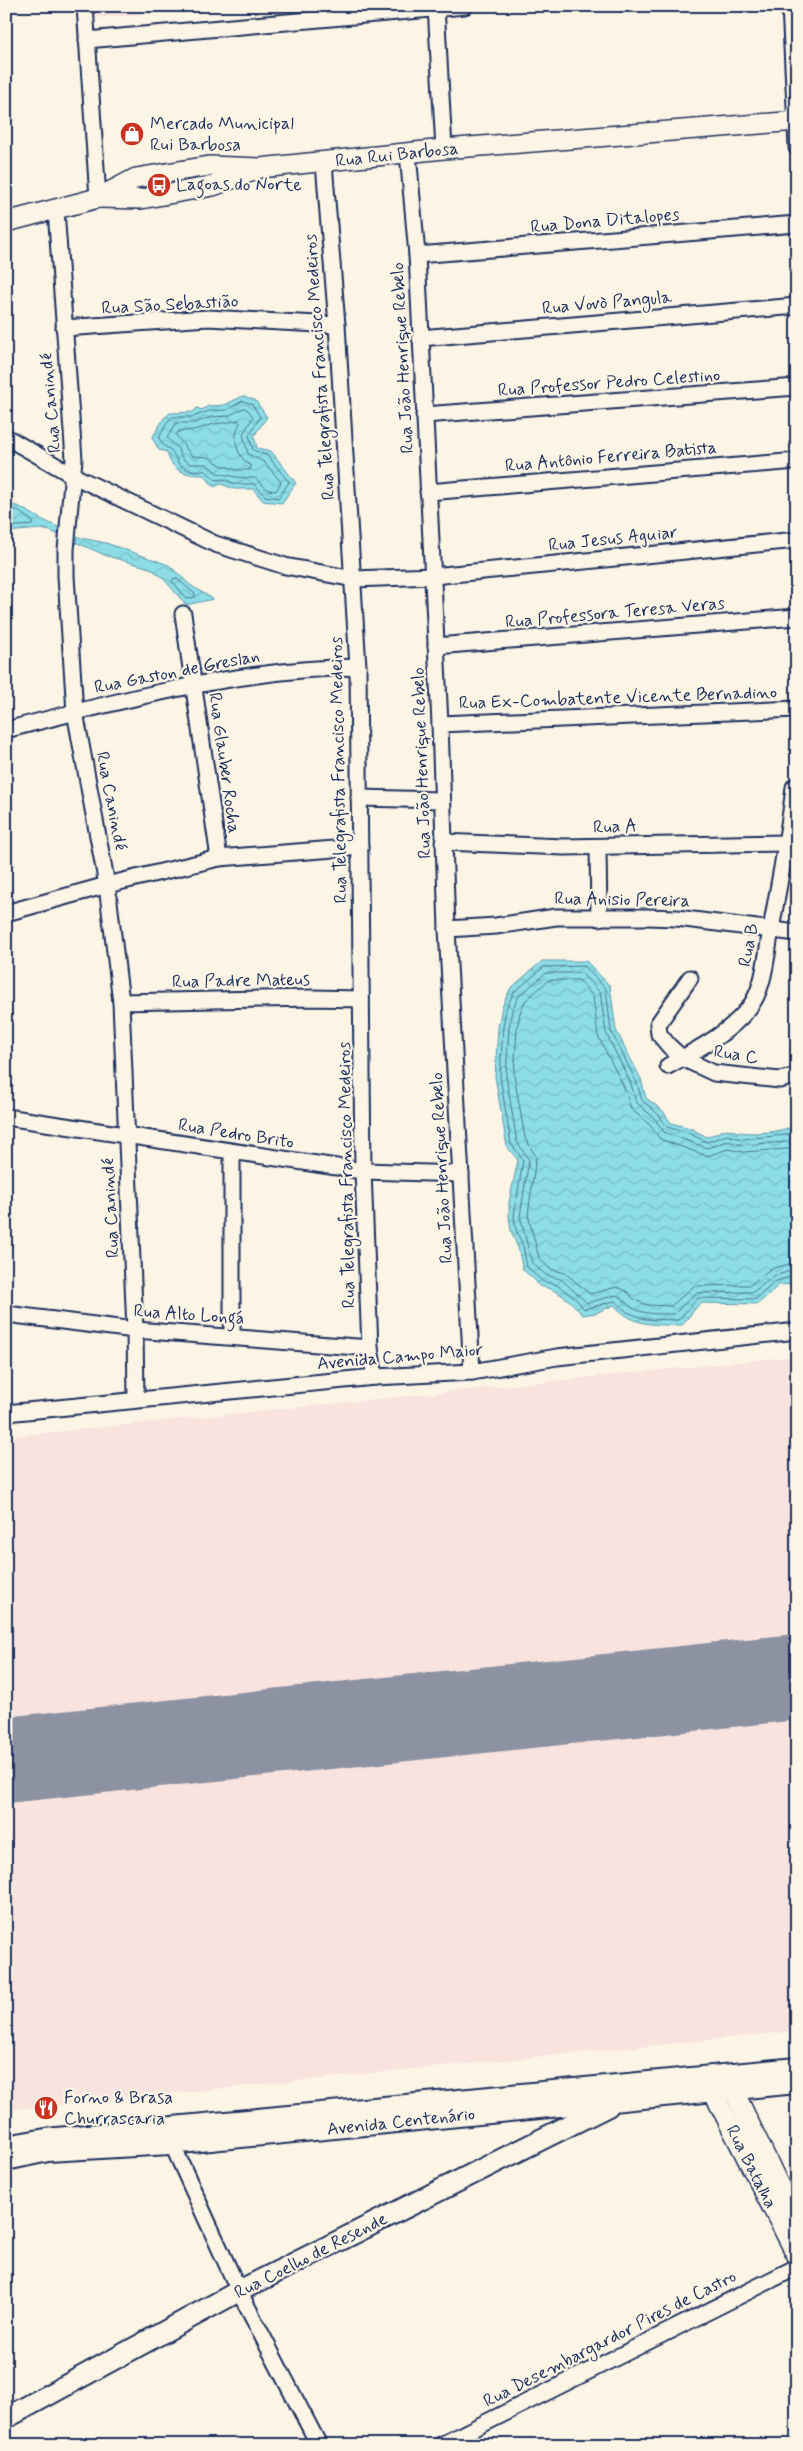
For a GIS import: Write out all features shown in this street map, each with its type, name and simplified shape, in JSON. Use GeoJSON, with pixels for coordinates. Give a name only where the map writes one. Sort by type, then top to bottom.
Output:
{"type":"FeatureCollection","features":[{"type":"Feature","properties":{"kind":"main road","name":"Avenida Centenário"},"geometry":{"type":"LineString","coordinates":[[732,2082],[797,2068]]}},
{"type":"Feature","properties":{"kind":"main road","name":"Avenida Centenário"},"geometry":{"type":"LineString","coordinates":[[6,2160],[48,2151],[168,2136],[732,2082],[797,2083]]}},
{"type":"Feature","properties":{"kind":"main road","name":"Avenida Centenário"},"geometry":{"type":"LineString","coordinates":[[6,2146],[46,2139],[168,2136],[619,2100],[711,2084]]}},
{"type":"Feature","properties":{"kind":"main road","name":"Rua Coelho de Resende"},"geometry":{"type":"LineString","coordinates":[[6,2417],[239,2291],[619,2100]]}},
{"type":"Feature","properties":{"kind":"street"},"geometry":{"type":"LineString","coordinates":[[85,6],[98,198]]}},
{"type":"Feature","properties":{"kind":"street"},"geometry":{"type":"LineString","coordinates":[[87,40],[465,6]]}},
{"type":"Feature","properties":{"kind":"street"},"geometry":{"type":"LineString","coordinates":[[790,6],[797,148]]}},
{"type":"Feature","properties":{"kind":"street"},"geometry":{"type":"LineString","coordinates":[[436,8],[444,149]]}},
{"type":"Feature","properties":{"kind":"street","name":"Rua Rui Barbosa"},"geometry":{"type":"LineString","coordinates":[[7,222],[98,198],[136,178],[209,166],[260,168],[324,163],[444,149],[796,121]]}},
{"type":"Feature","properties":{"kind":"street","name":"Rua João Henrique Rebelo"},"geometry":{"type":"LineString","coordinates":[[408,153],[417,255],[440,724],[441,800],[447,929],[472,1372]]}},
{"type":"Feature","properties":{"kind":"street","name":"Rua Telegrafista Francisco Medeiros"},"geometry":{"type":"LineString","coordinates":[[324,163],[337,324],[358,667],[363,1171],[370,1348],[374,1377]]}},
{"type":"Feature","properties":{"kind":"street","name":"Rua Canindé"},"geometry":{"type":"LineString","coordinates":[[56,210],[73,441],[74,476],[66,550],[75,712],[107,885],[121,1002],[135,1330],[136,1399]]}},
{"type":"Feature","properties":{"kind":"street"},"geometry":{"type":"LineString","coordinates":[[6,212],[7,222]]}},
{"type":"Feature","properties":{"kind":"street","name":"Rua Dona Ditalopes"},"geometry":{"type":"LineString","coordinates":[[417,255],[797,224]]}},
{"type":"Feature","properties":{"kind":"street","name":"Rua Vovò Pangula"},"geometry":{"type":"LineString","coordinates":[[420,338],[797,306]]}},
{"type":"Feature","properties":{"kind":"street","name":"Rua São Sebastião"},"geometry":{"type":"LineString","coordinates":[[64,328],[208,318],[337,324]]}},
{"type":"Feature","properties":{"kind":"street","name":"Rua Professor Pedro Celestino"},"geometry":{"type":"LineString","coordinates":[[424,415],[797,387]]}},
{"type":"Feature","properties":{"kind":"street","name":"Rua Jesus Aguiar"},"geometry":{"type":"LineString","coordinates":[[6,437],[74,476],[215,544],[285,566],[354,579],[433,576],[797,540]]}},
{"type":"Feature","properties":{"kind":"street","name":"Rua Antônio Ferreira Batista"},"geometry":{"type":"LineString","coordinates":[[428,492],[797,461]]}},
{"type":"Feature","properties":{"kind":"street","name":"Rua Glauber Rocha"},"geometry":{"type":"LineString","coordinates":[[183,614],[219,858]]}},
{"type":"Feature","properties":{"kind":"street","name":"Rua Professora Teresa Veras"},"geometry":{"type":"LineString","coordinates":[[436,646],[797,618]]}},
{"type":"Feature","properties":{"kind":"street","name":"Rua Gaston de Greslan"},"geometry":{"type":"LineString","coordinates":[[6,730],[75,712],[259,674],[320,668],[358,667]]}},
{"type":"Feature","properties":{"kind":"street","name":"Rua Ex-Combatente Vicente Bernadino"},"geometry":{"type":"LineString","coordinates":[[440,724],[797,709]]}},
{"type":"Feature","properties":{"kind":"street","name":"Rua B"},"geometry":{"type":"LineString","coordinates":[[668,1066],[735,1024],[750,1008],[757,994],[766,960],[787,843],[794,787]]}},
{"type":"Feature","properties":{"kind":"street"},"geometry":{"type":"LineString","coordinates":[[360,798],[441,800]]}},
{"type":"Feature","properties":{"kind":"street","name":"Rua A"},"geometry":{"type":"LineString","coordinates":[[443,842],[598,847],[787,843]]}},
{"type":"Feature","properties":{"kind":"street"},"geometry":{"type":"LineString","coordinates":[[6,913],[107,885],[219,858],[360,847]]}},
{"type":"Feature","properties":{"kind":"street"},"geometry":{"type":"LineString","coordinates":[[598,847],[599,918]]}},
{"type":"Feature","properties":{"kind":"street","name":"Rua Anisio Pereira"},"geometry":{"type":"LineString","coordinates":[[447,929],[496,926],[556,917],[677,918],[797,933]]}},
{"type":"Feature","properties":{"kind":"street","name":"Rua C"},"geometry":{"type":"LineString","coordinates":[[690,978],[658,1027],[662,1039],[682,1058],[714,1073],[780,1080],[797,1076]]}},
{"type":"Feature","properties":{"kind":"street","name":"Rua Padre Mateus"},"geometry":{"type":"LineString","coordinates":[[121,1002],[312,998],[361,1000]]}},
{"type":"Feature","properties":{"kind":"street","name":"Rua Pedro Brito"},"geometry":{"type":"LineString","coordinates":[[6,1117],[232,1153],[363,1171],[461,1174]]}},
{"type":"Feature","properties":{"kind":"street"},"geometry":{"type":"LineString","coordinates":[[232,1153],[232,1336]]}},
{"type":"Feature","properties":{"kind":"street","name":"Rua Alto Longá"},"geometry":{"type":"LineString","coordinates":[[6,1314],[135,1330],[370,1348]]}},
{"type":"Feature","properties":{"kind":"street","name":"Avenida Campo Maior"},"geometry":{"type":"LineString","coordinates":[[6,1413],[374,1377],[472,1372],[557,1357],[797,1331]]}},
{"type":"Feature","properties":{"kind":"street","name":"Rua Batalha"},"geometry":{"type":"LineString","coordinates":[[732,2082],[797,2224]]}},
{"type":"Feature","properties":{"kind":"street","name":"Rua Batalha"},"geometry":{"type":"LineString","coordinates":[[711,2084],[797,2256]]}},
{"type":"Feature","properties":{"kind":"street"},"geometry":{"type":"LineString","coordinates":[[168,2136],[239,2291],[319,2445]]}},
{"type":"Feature","properties":{"kind":"street","name":"Rua Desembargardor Pires de Castro"},"geometry":{"type":"LineString","coordinates":[[441,2445],[797,2267]]}},
{"type":"Feature","properties":{"kind":"shaded area"},"geometry":{"type":"Polygon","coordinates":[[[91,6],[139,6],[140,15],[91,18],[91,6]]]}},
{"type":"Feature","properties":{"kind":"shaded area"},"geometry":{"type":"Polygon","coordinates":[[[797,1356],[797,2031],[6,2110],[6,1437],[797,1356]]]}},
{"type":"Feature","properties":{"kind":"water"},"geometry":{"type":"Polygon","coordinates":[[[243,396],[255,400],[267,417],[254,436],[257,448],[271,451],[296,483],[282,503],[263,501],[253,489],[234,489],[221,484],[214,487],[204,475],[181,471],[172,464],[167,452],[159,450],[152,438],[164,418],[170,413],[193,412],[197,408],[202,410],[208,406],[224,405],[243,396]]]}},
{"type":"Feature","properties":{"kind":"water"},"geometry":{"type":"Polygon","coordinates":[[[6,503],[20,507],[81,538],[106,543],[169,565],[190,585],[213,599],[186,605],[162,577],[150,568],[107,556],[50,531],[41,529],[6,532],[6,503]]]}},
{"type":"Feature","properties":{"kind":"water"},"geometry":{"type":"Polygon","coordinates":[[[542,961],[586,961],[610,986],[616,1030],[641,1079],[646,1098],[663,1111],[671,1123],[690,1128],[707,1137],[727,1129],[762,1133],[797,1125],[797,1279],[791,1284],[779,1285],[758,1304],[700,1303],[682,1325],[663,1325],[637,1321],[614,1305],[596,1313],[582,1315],[563,1296],[546,1287],[539,1286],[523,1270],[518,1248],[511,1231],[509,1216],[509,1202],[518,1160],[507,1147],[495,1076],[498,1027],[502,1007],[510,989],[542,961]]]}},
{"type":"Feature","properties":{"kind":"runway"},"geometry":{"type":"LineString","coordinates":[[6,1760],[797,1677]]}},
{"type":"Feature","properties":{"kind":"place","name":"Mercado Municipal Rui Barbosa"},"geometry":{"type":"Point","coordinates":[132,134]}},
{"type":"Feature","properties":{"kind":"place","name":"Lagoas do Norte"},"geometry":{"type":"Point","coordinates":[159,185]}},
{"type":"Feature","properties":{"kind":"place","name":"Forno & Brasa Churrascaria"},"geometry":{"type":"Point","coordinates":[46,2108]}}]}
